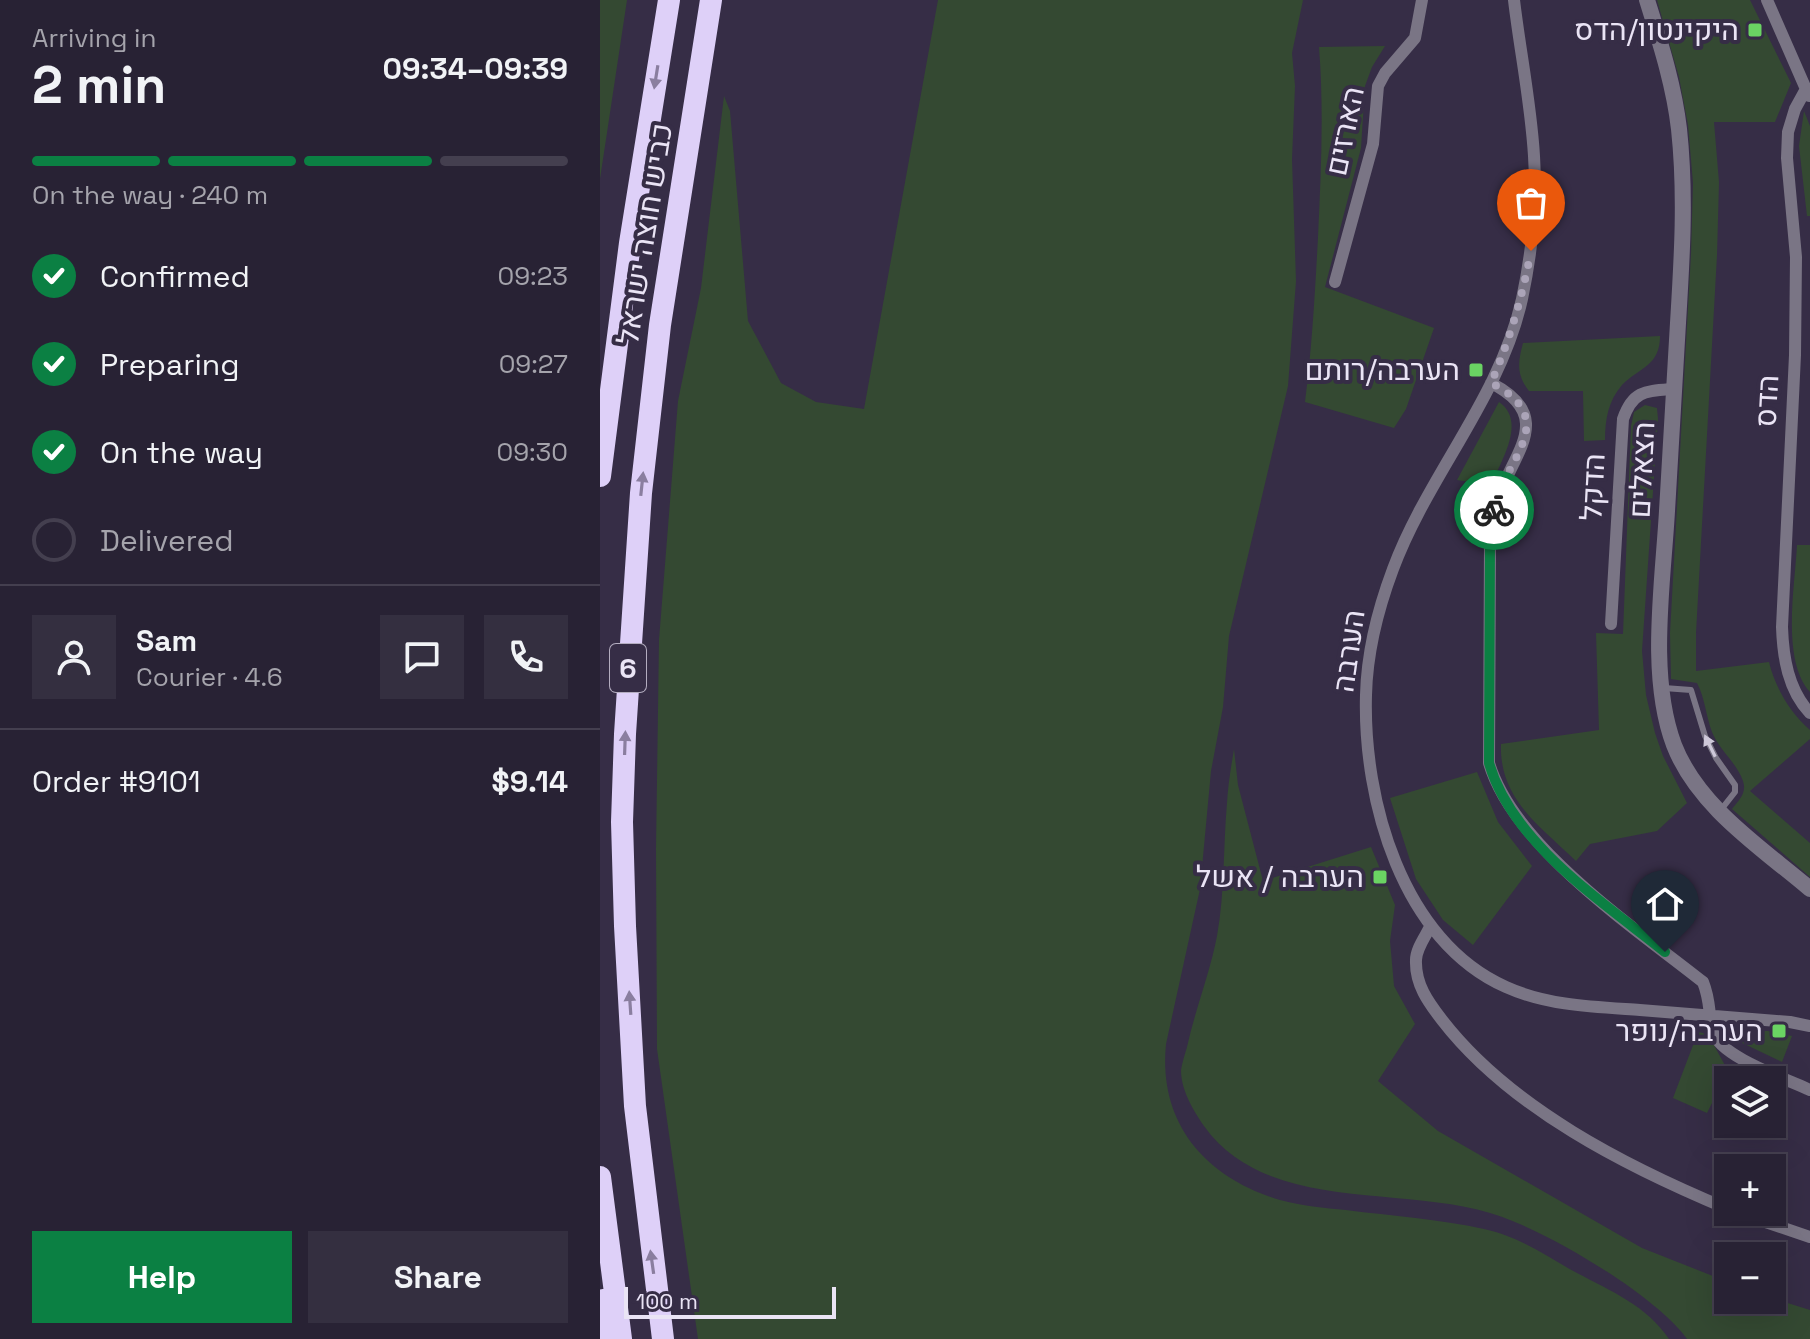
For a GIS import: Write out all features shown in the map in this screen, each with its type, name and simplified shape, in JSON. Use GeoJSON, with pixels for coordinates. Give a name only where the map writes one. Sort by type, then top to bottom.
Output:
{"type":"FeatureCollection","features":[{"type":"Feature","properties":{"kind":"highway","name":"כביש חוצה ישראל"},"geometry":{"type":"LineString","coordinates":[[600,476],[630,243],[669,0]]}},
{"type":"Feature","properties":{"kind":"highway","name":"כביש חוצה ישראל"},"geometry":{"type":"LineString","coordinates":[[663,1339],[635,1106],[624,911],[622,822],[625,734],[639,509],[660,325],[711,0]]}},
{"type":"Feature","properties":{"kind":"highway"},"geometry":{"type":"LineString","coordinates":[[600,1180],[604,1339]]}},
{"type":"Feature","properties":{"kind":"highway"},"geometry":{"type":"LineString","coordinates":[[600,1180],[621,1339]]}},
{"type":"Feature","properties":{"kind":"street","name":"הארזים"},"geometry":{"type":"LineString","coordinates":[[1335,282],[1373,144],[1378,86],[1415,38],[1422,0]]}},
{"type":"Feature","properties":{"kind":"street","name":"הערבה"},"geometry":{"type":"LineString","coordinates":[[1514,0],[1534,154],[1531,251],[1522,301],[1509,342],[1491,383],[1410,529],[1380,607],[1370,652],[1366,692],[1369,765],[1380,814],[1411,895],[1430,927],[1476,970],[1506,987],[1542,999],[1580,1006],[1810,1026]]}},
{"type":"Feature","properties":{"kind":"street","name":"הצאלים"},"geometry":{"type":"LineString","coordinates":[[1647,0],[1670,80],[1679,127],[1683,184],[1660,633],[1664,708],[1674,745],[1706,797],[1810,889]]}},
{"type":"Feature","properties":{"kind":"street"},"geometry":{"type":"LineString","coordinates":[[1767,0],[1808,93]]}},
{"type":"Feature","properties":{"kind":"street","name":"הדס"},"geometry":{"type":"LineString","coordinates":[[1808,93],[1795,109],[1788,132],[1787,158],[1796,257],[1795,355],[1782,652],[1789,678],[1810,713]]}},
{"type":"Feature","properties":{"kind":"street"},"geometry":{"type":"LineString","coordinates":[[1491,383],[1518,399],[1525,416],[1526,435],[1495,504],[1490,540],[1489,763],[1495,783],[1509,808],[1545,850],[1588,890],[1703,982],[1710,998],[1713,1035],[1735,1056],[1810,1090]]}},
{"type":"Feature","properties":{"kind":"street","name":"הדקל"},"geometry":{"type":"LineString","coordinates":[[1611,624],[1623,419],[1636,395],[1674,389]]}},
{"type":"Feature","properties":{"kind":"street"},"geometry":{"type":"LineString","coordinates":[[1430,927],[1416,956],[1417,974],[1426,1000],[1455,1037],[1494,1076],[1534,1106],[1639,1169],[1714,1203]]}},
{"type":"Feature","properties":{"kind":"street"},"geometry":{"type":"LineString","coordinates":[[1777,1226],[1810,1237]]}},
{"type":"Feature","properties":{"kind":"lane"},"geometry":{"type":"LineString","coordinates":[[1662,688],[1684,688],[1691,690],[1695,697],[1705,736],[1735,785],[1735,792],[1720,811]]}},
{"type":"Feature","properties":{"kind":"green space"},"geometry":{"type":"Polygon","coordinates":[[[600,0],[627,0],[600,179],[600,0]]]}},
{"type":"Feature","properties":{"kind":"green space"},"geometry":{"type":"Polygon","coordinates":[[[938,0],[1303,0],[1292,53],[1295,86],[1292,159],[1296,281],[1288,386],[1229,636],[1223,707],[1211,771],[1200,889],[1166,1044],[1170,1099],[1179,1123],[1192,1144],[1209,1162],[1230,1178],[1254,1190],[1296,1204],[1450,1223],[1510,1237],[1628,1300],[1650,1317],[1669,1339],[698,1339],[657,1049],[659,640],[678,401],[701,288],[724,96],[730,111],[748,321],[781,383],[816,402],[864,409],[938,0]]]}},
{"type":"Feature","properties":{"kind":"green space"},"geometry":{"type":"Polygon","coordinates":[[[1657,0],[1750,0],[1791,83],[1775,122],[1714,122],[1719,182],[1717,255],[1696,671],[1769,662],[1784,699],[1810,730],[1810,739],[1750,791],[1810,843],[1810,877],[1732,809],[1743,793],[1740,774],[1712,732],[1697,683],[1671,679],[1670,633],[1693,183],[1688,125],[1679,77],[1657,0]]]}},
{"type":"Feature","properties":{"kind":"green space"},"geometry":{"type":"Polygon","coordinates":[[[1385,46],[1365,86],[1361,148],[1325,287],[1434,328],[1406,409],[1394,428],[1305,402],[1320,190],[1322,118],[1319,47],[1385,46]]]}},
{"type":"Feature","properties":{"kind":"green space"},"geometry":{"type":"Polygon","coordinates":[[[1804,111],[1810,126],[1810,216],[1807,216],[1799,146],[1804,111]]]}},
{"type":"Feature","properties":{"kind":"green space"},"geometry":{"type":"Polygon","coordinates":[[[1660,336],[1653,360],[1622,385],[1613,398],[1605,440],[1584,441],[1583,391],[1529,391],[1520,373],[1523,343],[1660,336]]]}},
{"type":"Feature","properties":{"kind":"green space"},"geometry":{"type":"Polygon","coordinates":[[[1499,402],[1507,410],[1511,430],[1491,485],[1457,480],[1499,402]]]}},
{"type":"Feature","properties":{"kind":"green space"},"geometry":{"type":"Polygon","coordinates":[[[1645,405],[1657,408],[1658,419],[1642,651],[1646,695],[1663,756],[1687,803],[1657,831],[1590,844],[1576,861],[1536,823],[1514,796],[1502,763],[1501,744],[1599,730],[1596,633],[1623,634],[1631,426],[1634,412],[1645,405]]]}},
{"type":"Feature","properties":{"kind":"green space"},"geometry":{"type":"Polygon","coordinates":[[[1797,545],[1810,545],[1810,692],[1795,661],[1793,642],[1797,545]]]}},
{"type":"Feature","properties":{"kind":"green space"},"geometry":{"type":"Polygon","coordinates":[[[1234,749],[1238,785],[1263,881],[1371,847],[1395,905],[1390,941],[1394,986],[1415,1024],[1378,1081],[1438,1131],[1642,1248],[1714,1276],[1714,1314],[1786,1314],[1786,1302],[1810,1310],[1810,1339],[1687,1339],[1651,1303],[1597,1265],[1512,1221],[1454,1205],[1336,1192],[1298,1184],[1262,1172],[1230,1154],[1196,1113],[1185,1092],[1181,1070],[1220,919],[1227,796],[1234,749]]]}},
{"type":"Feature","properties":{"kind":"green space"},"geometry":{"type":"Polygon","coordinates":[[[1477,772],[1498,822],[1532,866],[1473,945],[1443,920],[1416,879],[1390,798],[1477,772]]]}},
{"type":"Feature","properties":{"kind":"green space"},"geometry":{"type":"Polygon","coordinates":[[[1768,1031],[1792,1036],[1782,1062],[1736,1040],[1736,1033],[1768,1031]]]}},
{"type":"Feature","properties":{"kind":"green space"},"geometry":{"type":"Polygon","coordinates":[[[1698,1032],[1708,1034],[1725,1066],[1714,1066],[1714,1099],[1707,1113],[1673,1098],[1698,1032]]]}},
{"type":"Feature","properties":{"kind":"way so far"},"geometry":{"type":"LineString","coordinates":[[1494,510],[1526,435],[1525,416],[1518,399],[1491,383],[1522,301],[1531,251]]}},
{"type":"Feature","properties":{"kind":"place","name":"היקינטון/הדס"},"geometry":{"type":"Point","coordinates":[1755,30]}},
{"type":"Feature","properties":{"kind":"place","name":"הערבה/רותם"},"geometry":{"type":"Point","coordinates":[1476,370]}},
{"type":"Feature","properties":{"kind":"place","name":"הערבה / אשל"},"geometry":{"type":"Point","coordinates":[1380,877]}},
{"type":"Feature","properties":{"kind":"place","name":"הערבה/נופר"},"geometry":{"type":"Point","coordinates":[1779,1031]}},
{"type":"Feature","properties":{"kind":"route"},"geometry":{"type":"LineString","coordinates":[[1494,510],[1490,540],[1489,763],[1495,783],[1509,808],[1545,850],[1588,890],[1665,952]]}}]}
